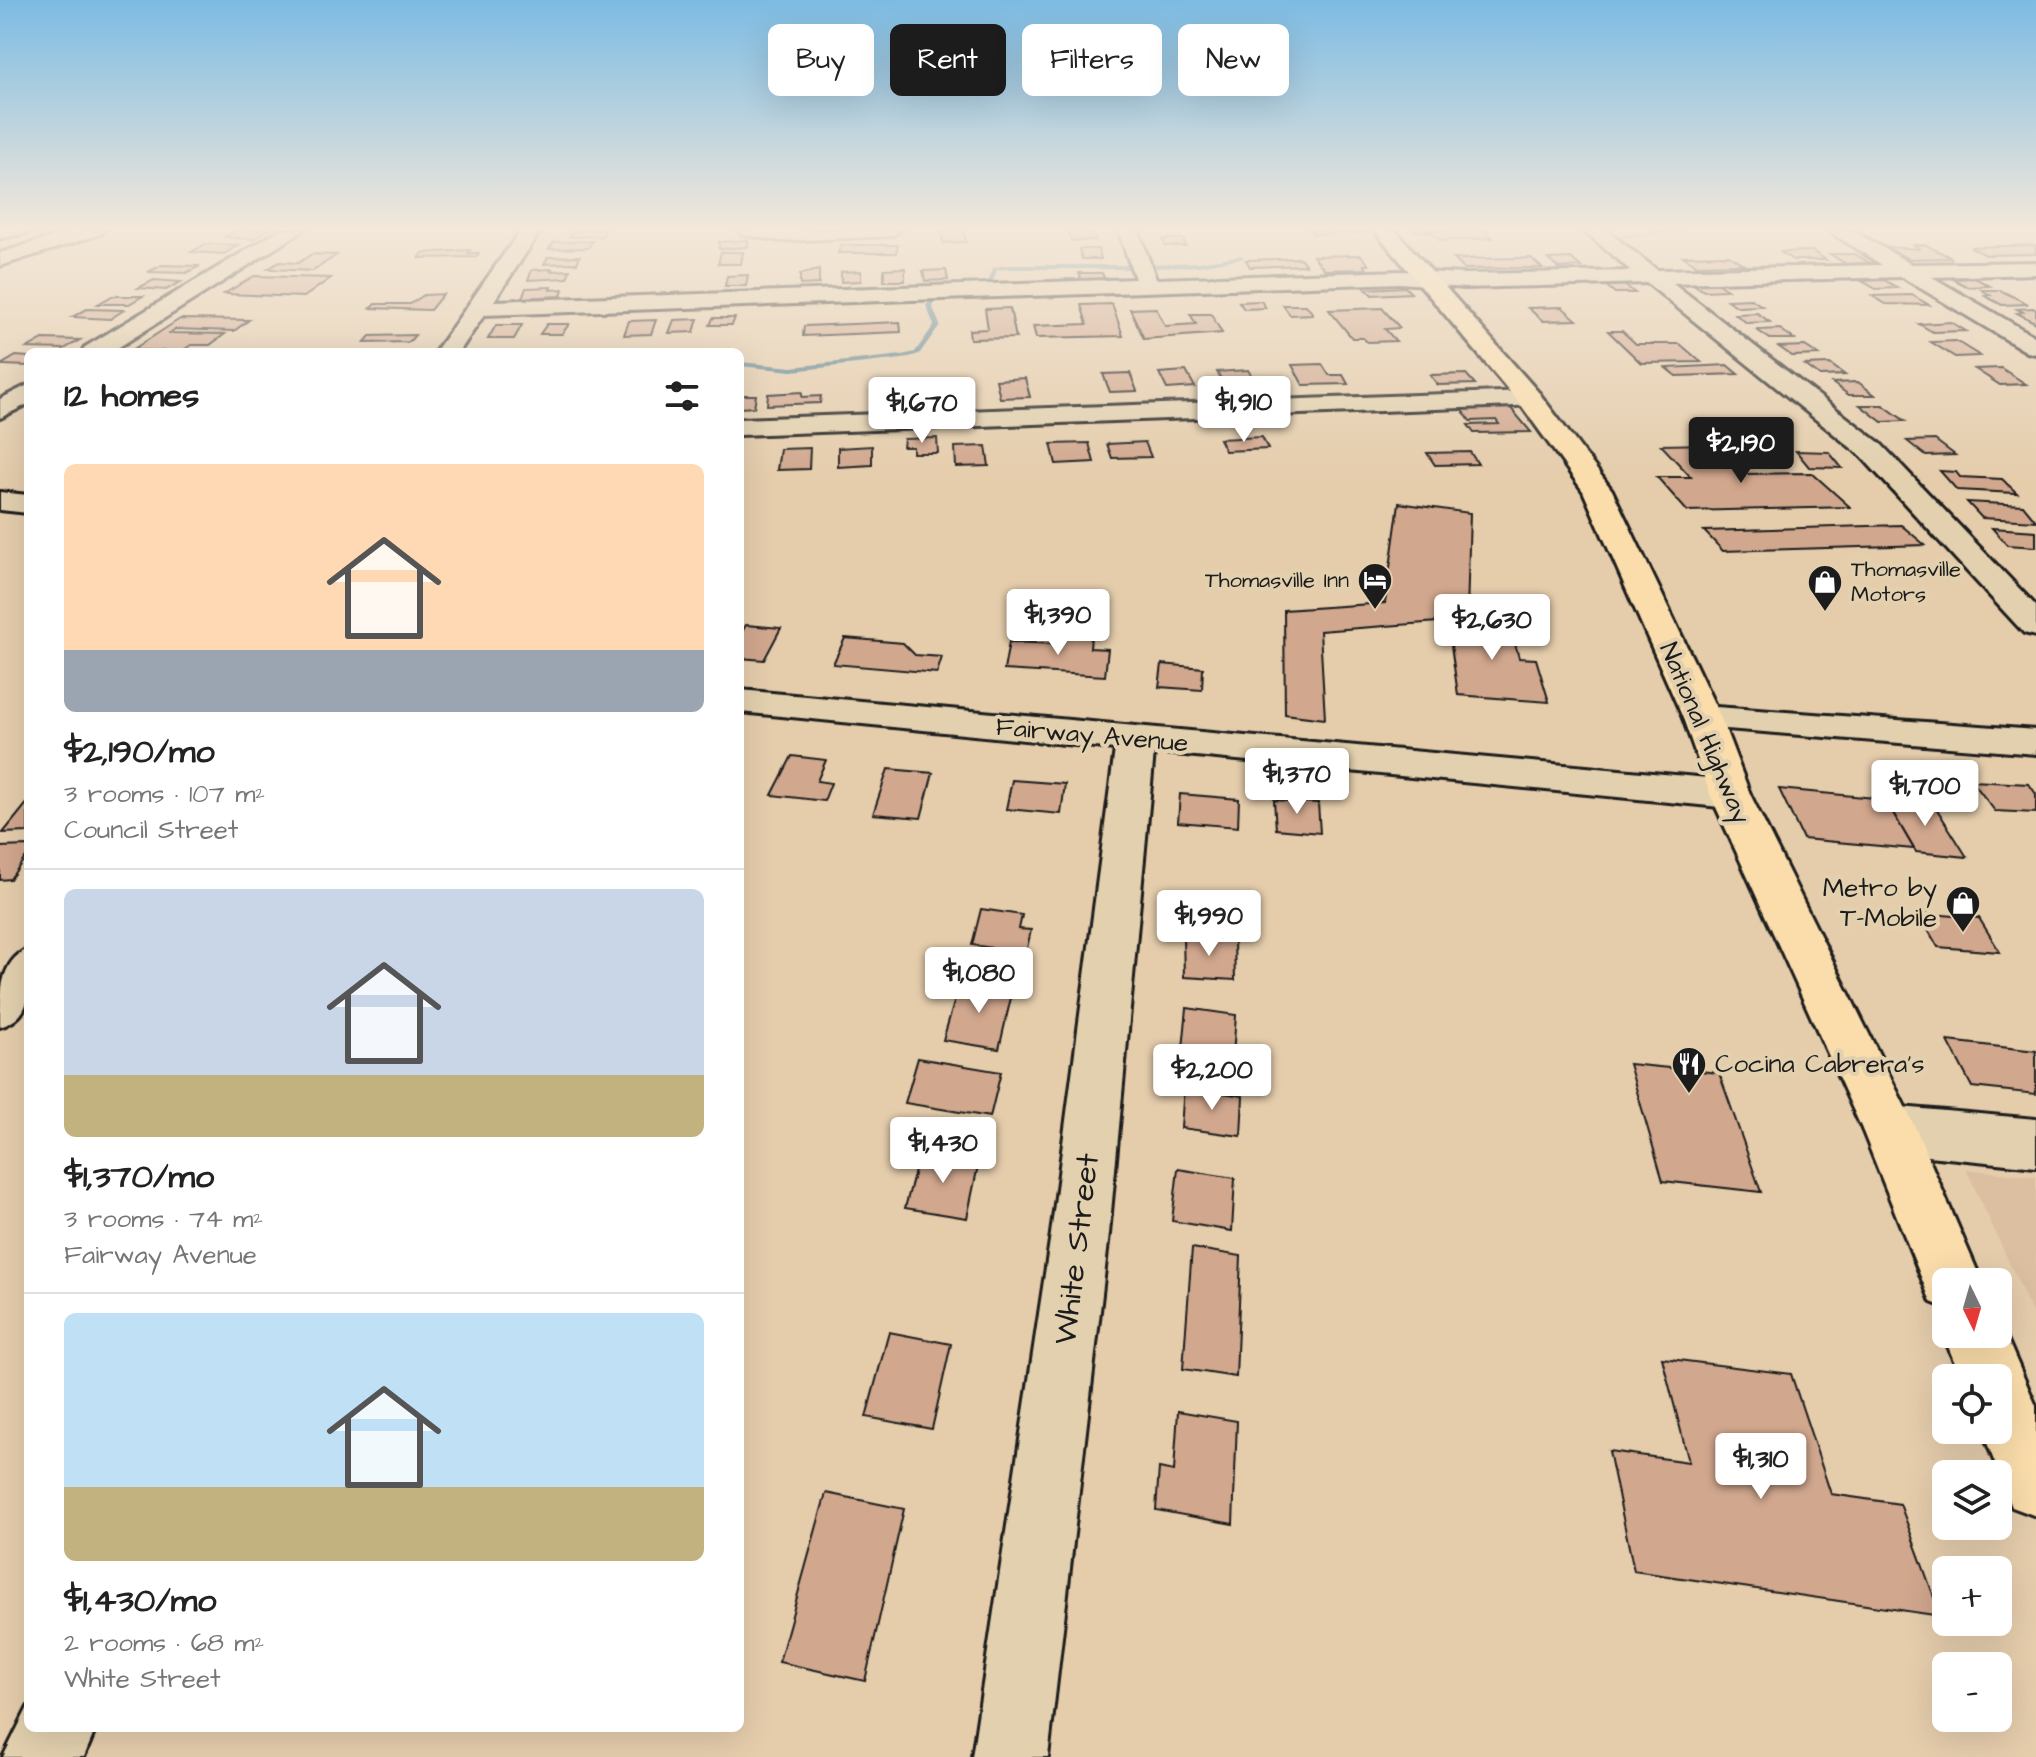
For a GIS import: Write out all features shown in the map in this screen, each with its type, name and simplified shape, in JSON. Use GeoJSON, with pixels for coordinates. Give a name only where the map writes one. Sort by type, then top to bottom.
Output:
{"type":"FeatureCollection","features":[{"type":"Feature","properties":{"kind":"main road","name":"National Highway"},"geometry":{"type":"LineString","coordinates":[[1456,312],[1530,399],[1597,490],[1702,718],[1730,794],[1889,1129],[1946,1268]]}},
{"type":"Feature","properties":{"kind":"main road"},"geometry":{"type":"LineString","coordinates":[[2012,1426],[2036,1483]]}},
{"type":"Feature","properties":{"kind":"street"},"geometry":{"type":"LineString","coordinates":[[101,348],[160,312]]}},
{"type":"Feature","properties":{"kind":"street"},"geometry":{"type":"LineString","coordinates":[[450,348],[473,312]]}},
{"type":"Feature","properties":{"kind":"street"},"geometry":{"type":"LineString","coordinates":[[1697,312],[1870,449],[2036,626]]}},
{"type":"Feature","properties":{"kind":"street"},"geometry":{"type":"LineString","coordinates":[[1975,312],[2036,347]]}},
{"type":"Feature","properties":{"kind":"street"},"geometry":{"type":"LineString","coordinates":[[0,410],[24,395]]}},
{"type":"Feature","properties":{"kind":"street"},"geometry":{"type":"LineString","coordinates":[[744,427],[1530,399]]}},
{"type":"Feature","properties":{"kind":"street"},"geometry":{"type":"LineString","coordinates":[[0,501],[24,504]]}},
{"type":"Feature","properties":{"kind":"street","name":"Fairway Avenue"},"geometry":{"type":"LineString","coordinates":[[744,701],[1730,794]]}},
{"type":"Feature","properties":{"kind":"street"},"geometry":{"type":"LineString","coordinates":[[1702,718],[2036,742]]}},
{"type":"Feature","properties":{"kind":"street","name":"White Street"},"geometry":{"type":"LineString","coordinates":[[1010,1757],[1080,1234],[1136,739]]}},
{"type":"Feature","properties":{"kind":"street"},"geometry":{"type":"LineString","coordinates":[[0,1008],[24,973]]}},
{"type":"Feature","properties":{"kind":"street"},"geometry":{"type":"LineString","coordinates":[[1889,1129],[2036,1143]]}},
{"type":"Feature","properties":{"kind":"street"},"geometry":{"type":"LineString","coordinates":[[41,1757],[56,1732]]}},
{"type":"Feature","properties":{"kind":"shaded area"},"geometry":{"type":"Polygon","coordinates":[[[1966,1169],[2036,1177],[2036,1321],[1966,1169]]]}},
{"type":"Feature","properties":{"kind":"building"},"geometry":{"type":"Polygon","coordinates":[[[81,312],[121,312],[110,319],[72,317],[81,312]]]}},
{"type":"Feature","properties":{"kind":"building"},"geometry":{"type":"Polygon","coordinates":[[[985,312],[1011,312],[1016,338],[970,339],[969,330],[988,329],[985,312]]]}},
{"type":"Feature","properties":{"kind":"building"},"geometry":{"type":"Polygon","coordinates":[[[1083,312],[1115,312],[1123,336],[1036,338],[1033,326],[1087,324],[1083,312]]]}},
{"type":"Feature","properties":{"kind":"building"},"geometry":{"type":"Polygon","coordinates":[[[1131,312],[1158,312],[1165,326],[1196,324],[1190,314],[1211,314],[1222,333],[1144,339],[1131,312]]]}},
{"type":"Feature","properties":{"kind":"building"},"geometry":{"type":"Polygon","coordinates":[[[1288,312],[1313,314],[1290,315],[1288,312]]]}},
{"type":"Feature","properties":{"kind":"building"},"geometry":{"type":"Polygon","coordinates":[[[1331,312],[1386,312],[1400,328],[1385,329],[1396,341],[1367,342],[1363,338],[1352,338],[1331,312]]]}},
{"type":"Feature","properties":{"kind":"building"},"geometry":{"type":"Polygon","coordinates":[[[1533,312],[1568,312],[1577,320],[1543,321],[1533,312]]]}},
{"type":"Feature","properties":{"kind":"building"},"geometry":{"type":"Polygon","coordinates":[[[2036,312],[2036,323],[2017,313],[2036,312]]]}},
{"type":"Feature","properties":{"kind":"building"},"geometry":{"type":"Polygon","coordinates":[[[1757,313],[1770,322],[1747,323],[1735,314],[1757,313]]]}},
{"type":"Feature","properties":{"kind":"building"},"geometry":{"type":"Polygon","coordinates":[[[713,318],[735,318],[732,325],[710,325],[713,318]]]}},
{"type":"Feature","properties":{"kind":"building"},"geometry":{"type":"Polygon","coordinates":[[[180,319],[249,320],[234,331],[175,329],[170,333],[225,334],[210,345],[135,348],[180,319]]]}},
{"type":"Feature","properties":{"kind":"building"},"geometry":{"type":"Polygon","coordinates":[[[698,319],[694,332],[669,333],[674,320],[698,319]]]}},
{"type":"Feature","properties":{"kind":"building"},"geometry":{"type":"Polygon","coordinates":[[[656,320],[651,334],[624,335],[629,321],[656,320]]]}},
{"type":"Feature","properties":{"kind":"building"},"geometry":{"type":"Polygon","coordinates":[[[900,322],[901,332],[803,336],[804,326],[900,322]]]}},
{"type":"Feature","properties":{"kind":"building"},"geometry":{"type":"Polygon","coordinates":[[[1951,322],[1966,331],[1933,332],[1919,324],[1951,322]]]}},
{"type":"Feature","properties":{"kind":"building"},"geometry":{"type":"Polygon","coordinates":[[[547,324],[569,324],[562,334],[540,334],[547,324]]]}},
{"type":"Feature","properties":{"kind":"building"},"geometry":{"type":"Polygon","coordinates":[[[496,325],[522,325],[514,339],[488,339],[496,325]]]}},
{"type":"Feature","properties":{"kind":"building"},"geometry":{"type":"Polygon","coordinates":[[[1780,329],[1794,339],[1770,339],[1757,330],[1780,329]]]}},
{"type":"Feature","properties":{"kind":"building"},"geometry":{"type":"Polygon","coordinates":[[[1608,331],[1622,331],[1636,344],[1680,344],[1701,362],[1641,363],[1608,331]]]}},
{"type":"Feature","properties":{"kind":"building"},"geometry":{"type":"Polygon","coordinates":[[[415,335],[409,342],[364,343],[370,336],[415,335]]]}},
{"type":"Feature","properties":{"kind":"building"},"geometry":{"type":"Polygon","coordinates":[[[43,339],[80,340],[66,348],[27,348],[43,339]]]}},
{"type":"Feature","properties":{"kind":"building"},"geometry":{"type":"Polygon","coordinates":[[[1956,341],[1980,356],[1955,357],[1931,342],[1956,341]]]}},
{"type":"Feature","properties":{"kind":"building"},"geometry":{"type":"Polygon","coordinates":[[[1805,346],[1819,355],[1792,356],[1779,347],[1805,346]]]}},
{"type":"Feature","properties":{"kind":"building"},"geometry":{"type":"Polygon","coordinates":[[[16,356],[24,357],[24,366],[1,365],[16,356]]]}},
{"type":"Feature","properties":{"kind":"building"},"geometry":{"type":"Polygon","coordinates":[[[1322,364],[1329,375],[1343,375],[1348,384],[1303,385],[1292,365],[1322,364]]]}},
{"type":"Feature","properties":{"kind":"building"},"geometry":{"type":"Polygon","coordinates":[[[1830,364],[1845,375],[1820,376],[1805,365],[1830,364]]]}},
{"type":"Feature","properties":{"kind":"building"},"geometry":{"type":"Polygon","coordinates":[[[1727,365],[1738,374],[1676,376],[1666,368],[1727,365]]]}},
{"type":"Feature","properties":{"kind":"building"},"geometry":{"type":"Polygon","coordinates":[[[2001,368],[2026,384],[2000,385],[1975,369],[2001,368]]]}},
{"type":"Feature","properties":{"kind":"building"},"geometry":{"type":"Polygon","coordinates":[[[1248,370],[1259,388],[1227,389],[1217,372],[1248,370]]]}},
{"type":"Feature","properties":{"kind":"building"},"geometry":{"type":"Polygon","coordinates":[[[1186,371],[1195,387],[1167,389],[1159,373],[1186,371]]]}},
{"type":"Feature","properties":{"kind":"building"},"geometry":{"type":"Polygon","coordinates":[[[1130,373],[1137,391],[1110,392],[1103,374],[1130,373]]]}},
{"type":"Feature","properties":{"kind":"building"},"geometry":{"type":"Polygon","coordinates":[[[1466,374],[1475,384],[1438,385],[1430,375],[1466,374]]]}},
{"type":"Feature","properties":{"kind":"building"},"geometry":{"type":"Polygon","coordinates":[[[1025,378],[1030,397],[1000,398],[996,380],[1025,378]]]}},
{"type":"Feature","properties":{"kind":"building"},"geometry":{"type":"Polygon","coordinates":[[[1858,382],[1875,395],[1849,395],[1832,383],[1858,382]]]}},
{"type":"Feature","properties":{"kind":"building"},"geometry":{"type":"Polygon","coordinates":[[[802,392],[802,397],[821,396],[820,403],[767,405],[768,394],[802,392]]]}},
{"type":"Feature","properties":{"kind":"building"},"geometry":{"type":"Polygon","coordinates":[[[744,395],[756,395],[754,407],[744,408],[744,395]]]}},
{"type":"Feature","properties":{"kind":"building"},"geometry":{"type":"Polygon","coordinates":[[[1860,405],[1883,405],[1905,421],[1882,422],[1860,405]]]}},
{"type":"Feature","properties":{"kind":"building"},"geometry":{"type":"Polygon","coordinates":[[[1510,407],[1531,432],[1474,433],[1468,425],[1499,424],[1496,420],[1470,421],[1461,408],[1510,407]]]}},
{"type":"Feature","properties":{"kind":"building"},"geometry":{"type":"Polygon","coordinates":[[[1262,437],[1268,449],[1225,451],[1219,439],[1262,437]]]}},
{"type":"Feature","properties":{"kind":"building"},"geometry":{"type":"Polygon","coordinates":[[[937,438],[938,453],[913,453],[913,447],[903,447],[904,439],[937,438]]]}},
{"type":"Feature","properties":{"kind":"building"},"geometry":{"type":"Polygon","coordinates":[[[1935,440],[1955,455],[1926,456],[1907,441],[1935,440]]]}},
{"type":"Feature","properties":{"kind":"building"},"geometry":{"type":"Polygon","coordinates":[[[1145,442],[1151,457],[1112,458],[1107,444],[1145,442]]]}},
{"type":"Feature","properties":{"kind":"building"},"geometry":{"type":"Polygon","coordinates":[[[1089,443],[1094,462],[1056,464],[1051,444],[1089,443]]]}},
{"type":"Feature","properties":{"kind":"building"},"geometry":{"type":"Polygon","coordinates":[[[1711,444],[1742,474],[1812,473],[1850,507],[1687,511],[1657,477],[1691,477],[1661,445],[1711,444]]]}},
{"type":"Feature","properties":{"kind":"building"},"geometry":{"type":"Polygon","coordinates":[[[872,446],[872,465],[838,467],[838,448],[872,446]]]}},
{"type":"Feature","properties":{"kind":"building"},"geometry":{"type":"Polygon","coordinates":[[[986,446],[989,466],[956,467],[955,447],[986,446]]]}},
{"type":"Feature","properties":{"kind":"building"},"geometry":{"type":"Polygon","coordinates":[[[810,448],[809,469],[777,470],[780,449],[810,448]]]}},
{"type":"Feature","properties":{"kind":"building"},"geometry":{"type":"Polygon","coordinates":[[[1796,451],[1829,452],[1842,468],[1809,467],[1796,451]]]}},
{"type":"Feature","properties":{"kind":"building"},"geometry":{"type":"Polygon","coordinates":[[[1470,452],[1478,464],[1435,465],[1427,453],[1470,452]]]}},
{"type":"Feature","properties":{"kind":"building"},"geometry":{"type":"Polygon","coordinates":[[[1940,471],[1956,472],[1960,477],[2002,479],[2017,493],[1957,490],[1940,471]]]}},
{"type":"Feature","properties":{"kind":"building"},"geometry":{"type":"Polygon","coordinates":[[[1967,502],[2023,505],[2036,521],[1982,518],[1967,502]]]}},
{"type":"Feature","properties":{"kind":"building","name":"Thomasville Inn"},"geometry":{"type":"Polygon","coordinates":[[[1399,503],[1470,513],[1467,614],[1443,612],[1438,622],[1320,631],[1325,719],[1285,714],[1284,610],[1385,603],[1399,503]]]}},
{"type":"Feature","properties":{"kind":"building"},"geometry":{"type":"Polygon","coordinates":[[[1901,525],[1925,545],[1723,551],[1704,531],[1901,525]]]}},
{"type":"Feature","properties":{"kind":"building"},"geometry":{"type":"Polygon","coordinates":[[[1992,528],[2036,531],[2036,547],[2007,545],[1992,528]]]}},
{"type":"Feature","properties":{"kind":"building"},"geometry":{"type":"Polygon","coordinates":[[[1447,617],[1509,623],[1519,658],[1536,659],[1549,702],[1458,695],[1447,617]]]}},
{"type":"Feature","properties":{"kind":"building"},"geometry":{"type":"Polygon","coordinates":[[[746,625],[781,628],[764,660],[744,658],[746,625]]]}},
{"type":"Feature","properties":{"kind":"building"},"geometry":{"type":"Polygon","coordinates":[[[1058,635],[1091,637],[1090,648],[1108,649],[1105,676],[1004,670],[1009,642],[1056,644],[1058,635]]]}},
{"type":"Feature","properties":{"kind":"building"},"geometry":{"type":"Polygon","coordinates":[[[845,638],[903,643],[915,655],[942,657],[937,673],[833,664],[845,638]]]}},
{"type":"Feature","properties":{"kind":"building"},"geometry":{"type":"Polygon","coordinates":[[[1162,664],[1203,668],[1202,690],[1159,687],[1162,664]]]}},
{"type":"Feature","properties":{"kind":"building"},"geometry":{"type":"Polygon","coordinates":[[[792,756],[826,760],[817,781],[831,783],[824,801],[772,795],[792,756]]]}},
{"type":"Feature","properties":{"kind":"building"},"geometry":{"type":"Polygon","coordinates":[[[888,769],[933,773],[921,818],[873,814],[888,769]]]}},
{"type":"Feature","properties":{"kind":"building"},"geometry":{"type":"Polygon","coordinates":[[[1012,780],[1065,784],[1061,814],[1006,809],[1012,780]]]}},
{"type":"Feature","properties":{"kind":"building"},"geometry":{"type":"Polygon","coordinates":[[[1972,781],[2029,784],[2036,794],[2036,813],[1995,811],[1972,781]]]}},
{"type":"Feature","properties":{"kind":"building"},"geometry":{"type":"Polygon","coordinates":[[[1779,789],[1885,799],[1914,849],[1803,839],[1779,789]]]}},
{"type":"Feature","properties":{"kind":"building"},"geometry":{"type":"Polygon","coordinates":[[[1180,794],[1239,799],[1238,827],[1178,822],[1180,794]]]}},
{"type":"Feature","properties":{"kind":"building"},"geometry":{"type":"Polygon","coordinates":[[[1885,799],[1933,803],[1967,857],[1916,852],[1885,799]]]}},
{"type":"Feature","properties":{"kind":"building"},"geometry":{"type":"Polygon","coordinates":[[[1274,800],[1318,803],[1320,833],[1276,829],[1274,800]]]}},
{"type":"Feature","properties":{"kind":"building"},"geometry":{"type":"Polygon","coordinates":[[[24,807],[24,832],[3,833],[24,807]]]}},
{"type":"Feature","properties":{"kind":"building"},"geometry":{"type":"Polygon","coordinates":[[[24,846],[24,860],[10,879],[0,880],[0,847],[24,846]]]}},
{"type":"Feature","properties":{"kind":"building"},"geometry":{"type":"Polygon","coordinates":[[[981,909],[1022,915],[1019,929],[1031,930],[1026,953],[972,945],[981,909]]]}},
{"type":"Feature","properties":{"kind":"building"},"geometry":{"type":"Polygon","coordinates":[[[1918,913],[1979,918],[2000,952],[1938,947],[1918,913]]]}},
{"type":"Feature","properties":{"kind":"building"},"geometry":{"type":"Polygon","coordinates":[[[1183,937],[1234,940],[1235,980],[1184,977],[1183,937]]]}},
{"type":"Feature","properties":{"kind":"building"},"geometry":{"type":"Polygon","coordinates":[[[960,982],[1013,989],[999,1049],[943,1040],[960,982]]]}},
{"type":"Feature","properties":{"kind":"building"},"geometry":{"type":"Polygon","coordinates":[[[1187,1008],[1236,1015],[1233,1056],[1183,1049],[1187,1008]]]}},
{"type":"Feature","properties":{"kind":"building"},"geometry":{"type":"Polygon","coordinates":[[[1948,1041],[2036,1051],[2036,1094],[1972,1087],[1948,1041]]]}},
{"type":"Feature","properties":{"kind":"building"},"geometry":{"type":"Polygon","coordinates":[[[918,1058],[1001,1072],[990,1117],[905,1103],[918,1058]]]}},
{"type":"Feature","properties":{"kind":"building"},"geometry":{"type":"Polygon","coordinates":[[[1629,1064],[1719,1073],[1761,1192],[1663,1181],[1629,1064]]]}},
{"type":"Feature","properties":{"kind":"building"},"geometry":{"type":"Polygon","coordinates":[[[1184,1087],[1243,1096],[1241,1136],[1181,1128],[1184,1087]]]}},
{"type":"Feature","properties":{"kind":"building"},"geometry":{"type":"Polygon","coordinates":[[[920,1152],[979,1161],[967,1218],[905,1208],[920,1152]]]}},
{"type":"Feature","properties":{"kind":"building"},"geometry":{"type":"Polygon","coordinates":[[[1178,1169],[1235,1178],[1232,1231],[1172,1221],[1178,1169]]]}},
{"type":"Feature","properties":{"kind":"building"},"geometry":{"type":"Polygon","coordinates":[[[1192,1248],[1241,1256],[1236,1377],[1183,1369],[1192,1248]]]}},
{"type":"Feature","properties":{"kind":"building"},"geometry":{"type":"Polygon","coordinates":[[[889,1332],[951,1344],[932,1429],[866,1417],[889,1332]]]}},
{"type":"Feature","properties":{"kind":"building"},"geometry":{"type":"Polygon","coordinates":[[[1662,1358],[1791,1374],[1831,1494],[1900,1504],[1932,1591],[1932,1615],[1634,1571],[1609,1451],[1689,1462],[1662,1358]]]}},
{"type":"Feature","properties":{"kind":"building"},"geometry":{"type":"Polygon","coordinates":[[[1178,1411],[1237,1421],[1233,1524],[1156,1510],[1159,1468],[1174,1471],[1178,1411]]]}},
{"type":"Feature","properties":{"kind":"building"},"geometry":{"type":"Polygon","coordinates":[[[826,1493],[904,1509],[865,1681],[779,1662],[826,1493]]]}},
{"type":"Feature","properties":{"kind":"waterway"},"geometry":{"type":"LineString","coordinates":[[744,364],[792,369],[917,353],[937,325],[932,312]]}},
{"type":"Feature","properties":{"kind":"place","name":"Thomasville Inn"},"geometry":{"type":"Point","coordinates":[1375,611]}},
{"type":"Feature","properties":{"kind":"place","name":"Thomasville Motors"},"geometry":{"type":"Point","coordinates":[1825,613]}},
{"type":"Feature","properties":{"kind":"place","name":"Metro by T-Mobile"},"geometry":{"type":"Point","coordinates":[1963,934]}},
{"type":"Feature","properties":{"kind":"place","name":"Cocina Cabrera's"},"geometry":{"type":"Point","coordinates":[1689,1095]}}]}
